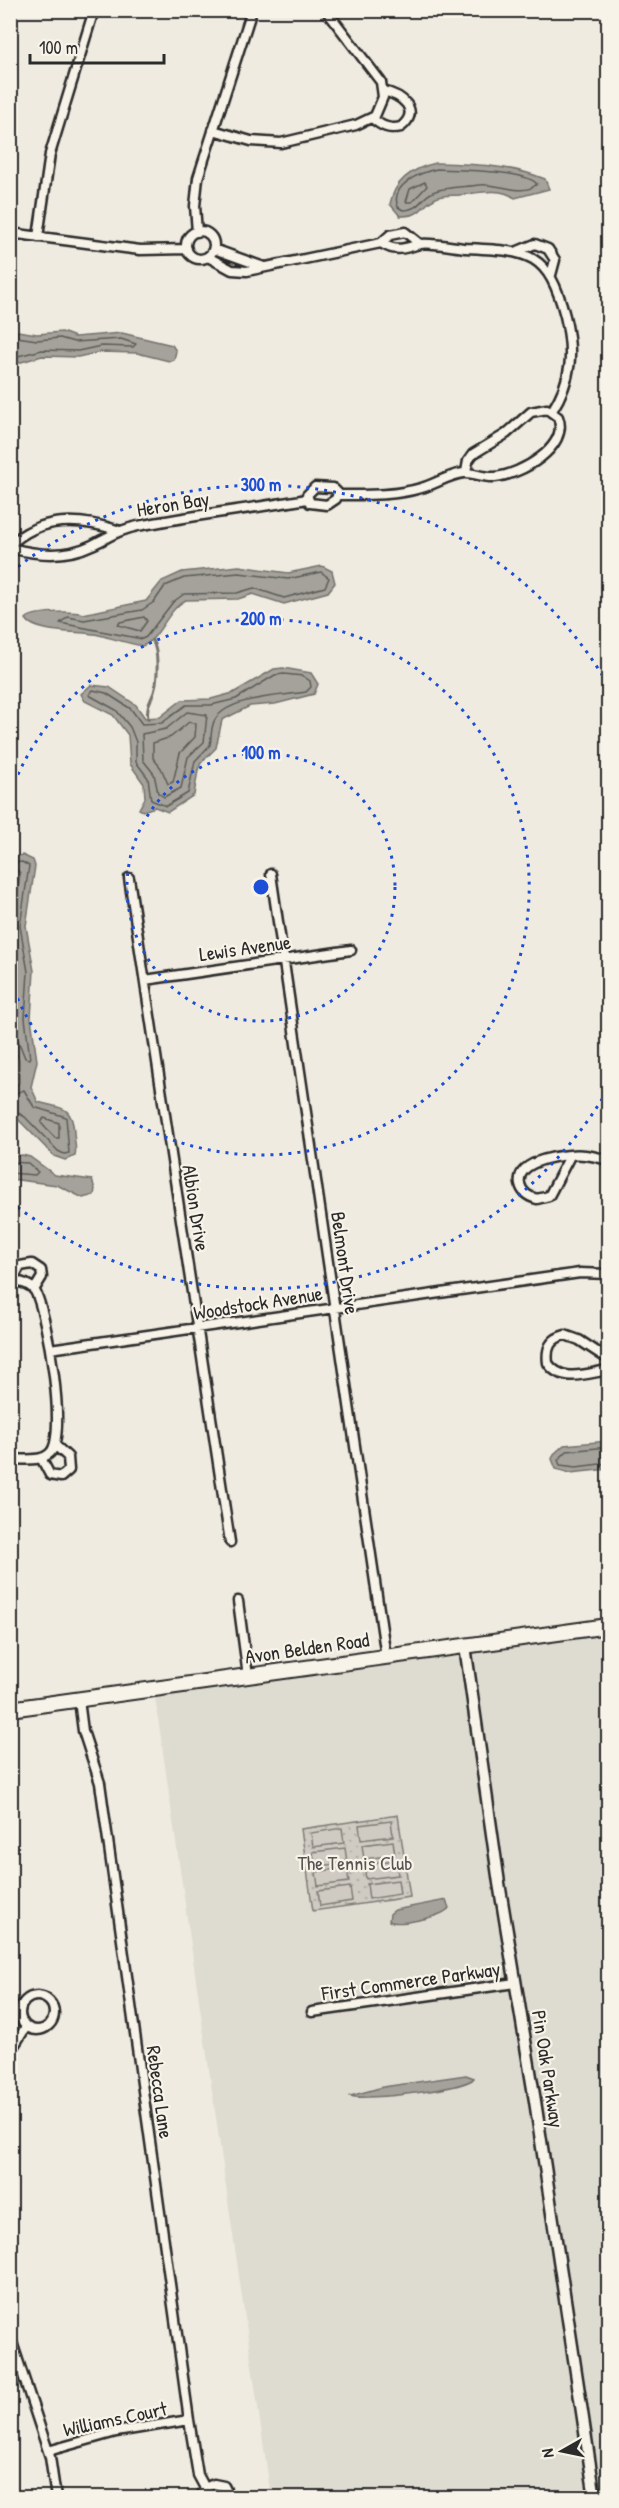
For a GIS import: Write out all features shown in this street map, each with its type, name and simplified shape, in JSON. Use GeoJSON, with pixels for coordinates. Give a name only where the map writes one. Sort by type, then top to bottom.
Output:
{"type":"FeatureCollection","features":[{"type":"Feature","properties":{"kind":"main road","name":"Avon Belden Road"},"geometry":{"type":"LineString","coordinates":[[10,1710],[609,1626]]}},
{"type":"Feature","properties":{"kind":"street"},"geometry":{"type":"LineString","coordinates":[[38,237],[50,154],[94,10]]}},
{"type":"Feature","properties":{"kind":"street"},"geometry":{"type":"LineString","coordinates":[[197,232],[196,189],[252,10]]}},
{"type":"Feature","properties":{"kind":"street"},"geometry":{"type":"LineString","coordinates":[[213,130],[251,141],[274,143],[356,125],[372,118],[381,104],[383,91],[379,77],[326,10]]}},
{"type":"Feature","properties":{"kind":"street"},"geometry":{"type":"LineString","coordinates":[[372,118],[385,128],[392,129],[401,127],[409,118],[409,107],[404,99],[383,91]]}},
{"type":"Feature","properties":{"kind":"street"},"geometry":{"type":"LineString","coordinates":[[208,257],[214,249],[214,241],[208,234],[197,232],[188,239],[187,249],[195,258],[208,257],[239,272],[381,243],[390,235],[405,232],[420,244]]}},
{"type":"Feature","properties":{"kind":"street"},"geometry":{"type":"LineString","coordinates":[[10,233],[140,250],[187,249]]}},
{"type":"Feature","properties":{"kind":"street"},"geometry":{"type":"LineString","coordinates":[[381,243],[398,250],[420,244],[518,251],[533,258],[551,275],[558,290],[570,336],[572,360],[564,391],[552,411],[543,408],[531,412],[511,430],[473,454],[468,460],[466,472]]}},
{"type":"Feature","properties":{"kind":"street"},"geometry":{"type":"LineString","coordinates":[[518,251],[535,244],[548,249],[555,260],[551,275]]}},
{"type":"Feature","properties":{"kind":"street"},"geometry":{"type":"LineString","coordinates":[[214,249],[265,267]]}},
{"type":"Feature","properties":{"kind":"street","name":"Heron Bay"},"geometry":{"type":"LineString","coordinates":[[338,495],[402,493],[466,472],[482,478],[501,477],[517,472],[538,460],[558,435],[560,421],[552,411]]}},
{"type":"Feature","properties":{"kind":"street","name":"Heron Bay"},"geometry":{"type":"LineString","coordinates":[[307,499],[310,489],[322,486],[333,488],[338,495]]}},
{"type":"Feature","properties":{"kind":"street","name":"Heron Bay"},"geometry":{"type":"LineString","coordinates":[[307,499],[313,505],[327,505],[334,502],[338,495]]}},
{"type":"Feature","properties":{"kind":"street","name":"Heron Bay"},"geometry":{"type":"LineString","coordinates":[[117,530],[97,524],[62,521],[39,526],[22,534],[10,546],[38,555],[60,554],[85,549],[117,530],[191,515],[236,511],[307,499]]}},
{"type":"Feature","properties":{"kind":"street","name":"Belmont Drive"},"geometry":{"type":"LineString","coordinates":[[271,874],[387,1657]]}},
{"type":"Feature","properties":{"kind":"street","name":"Albion Drive"},"geometry":{"type":"LineString","coordinates":[[129,878],[230,1542]]}},
{"type":"Feature","properties":{"kind":"street","name":"Lewis Avenue"},"geometry":{"type":"LineString","coordinates":[[145,980],[351,950]]}},
{"type":"Feature","properties":{"kind":"street"},"geometry":{"type":"LineString","coordinates":[[570,1156],[554,1192],[537,1199],[525,1193],[520,1175],[528,1164],[570,1156],[584,1154],[609,1160]]}},
{"type":"Feature","properties":{"kind":"street"},"geometry":{"type":"LineString","coordinates":[[10,1459],[41,1458],[50,1454],[56,1446],[55,1378],[50,1349],[34,1290],[23,1282],[11,1282],[20,1266],[32,1264],[41,1270],[42,1277],[34,1290]]}},
{"type":"Feature","properties":{"kind":"street","name":"Woodstock Avenue"},"geometry":{"type":"LineString","coordinates":[[50,1349],[580,1273],[609,1274]]}},
{"type":"Feature","properties":{"kind":"street"},"geometry":{"type":"LineString","coordinates":[[609,1359],[579,1340],[565,1335],[551,1341],[548,1348],[548,1363],[558,1374],[565,1376],[609,1370]]}},
{"type":"Feature","properties":{"kind":"street"},"geometry":{"type":"LineString","coordinates":[[41,1458],[42,1465],[50,1475],[55,1477],[66,1474],[70,1463],[68,1457],[56,1446]]}},
{"type":"Feature","properties":{"kind":"street"},"geometry":{"type":"LineString","coordinates":[[238,1601],[248,1676]]}},
{"type":"Feature","properties":{"kind":"street","name":"Pin Oak Parkway"},"geometry":{"type":"LineString","coordinates":[[465,1646],[595,2498]]}},
{"type":"Feature","properties":{"kind":"street","name":"Rebecca Lane"},"geometry":{"type":"LineString","coordinates":[[79,1700],[83,1731],[100,1783],[189,2420],[198,2475],[205,2488]]}},
{"type":"Feature","properties":{"kind":"street","name":"First Commerce Parkway"},"geometry":{"type":"LineString","coordinates":[[312,2012],[515,1983]]}},
{"type":"Feature","properties":{"kind":"street"},"geometry":{"type":"LineString","coordinates":[[36,1995],[48,1999],[54,2009],[52,2021],[38,2030],[27,2027],[20,2017],[22,2005],[36,1995]]}},
{"type":"Feature","properties":{"kind":"street"},"geometry":{"type":"LineString","coordinates":[[10,2052],[27,2027]]}},
{"type":"Feature","properties":{"kind":"street"},"geometry":{"type":"LineString","coordinates":[[10,2336],[48,2451],[56,2498]]}},
{"type":"Feature","properties":{"kind":"street","name":"Williams Court"},"geometry":{"type":"LineString","coordinates":[[48,2451],[116,2432],[189,2420]]}},
{"type":"Feature","properties":{"kind":"street"},"geometry":{"type":"LineString","coordinates":[[200,2498],[205,2488],[219,2484],[228,2490],[230,2498]]}},
{"type":"Feature","properties":{"kind":"shaded area"},"geometry":{"type":"Polygon","coordinates":[[[608,1634],[608,2497],[271,2497],[155,1697],[608,1634]]]}},
{"type":"Feature","properties":{"kind":"green space","name":"The Tennis Club"},"geometry":{"type":"Polygon","coordinates":[[[398,1815],[410,1897],[313,1911],[301,1829],[398,1815]]]}},
{"type":"Feature","properties":{"kind":"green space"},"geometry":{"type":"Polygon","coordinates":[[[391,1821],[393,1836],[361,1840],[359,1825],[391,1821]]]}},
{"type":"Feature","properties":{"kind":"green space"},"geometry":{"type":"Polygon","coordinates":[[[342,1828],[344,1843],[313,1847],[311,1833],[342,1828]]]}},
{"type":"Feature","properties":{"kind":"green space"},"geometry":{"type":"Polygon","coordinates":[[[393,1841],[395,1855],[364,1859],[362,1845],[393,1841]]]}},
{"type":"Feature","properties":{"kind":"green space"},"geometry":{"type":"Polygon","coordinates":[[[345,1848],[347,1862],[315,1867],[313,1852],[345,1848]]]}},
{"type":"Feature","properties":{"kind":"green space"},"geometry":{"type":"Polygon","coordinates":[[[396,1860],[398,1875],[366,1879],[364,1864],[396,1860]]]}},
{"type":"Feature","properties":{"kind":"green space"},"geometry":{"type":"Polygon","coordinates":[[[347,1867],[349,1882],[318,1886],[316,1872],[347,1867]]]}},
{"type":"Feature","properties":{"kind":"green space"},"geometry":{"type":"Polygon","coordinates":[[[398,1880],[400,1894],[369,1899],[367,1884],[398,1880]]]}},
{"type":"Feature","properties":{"kind":"green space"},"geometry":{"type":"Polygon","coordinates":[[[350,1887],[352,1901],[320,1906],[318,1891],[350,1887]]]}},
{"type":"Feature","properties":{"kind":"water"},"geometry":{"type":"Polygon","coordinates":[[[436,163],[478,165],[519,171],[545,179],[549,189],[515,198],[496,192],[442,196],[413,214],[400,216],[390,204],[396,188],[406,176],[436,163]]]}},
{"type":"Feature","properties":{"kind":"water"},"geometry":{"type":"Polygon","coordinates":[[[11,330],[37,334],[62,332],[75,337],[122,333],[172,345],[176,351],[174,360],[169,361],[137,353],[101,352],[78,357],[42,356],[11,365],[11,330]]]}},
{"type":"Feature","properties":{"kind":"water"},"geometry":{"type":"Polygon","coordinates":[[[239,566],[288,573],[322,566],[332,571],[335,583],[328,592],[284,604],[253,594],[238,599],[186,600],[179,604],[153,638],[142,646],[99,635],[49,630],[31,624],[26,619],[44,613],[83,614],[146,601],[162,581],[182,572],[239,566]]]}},
{"type":"Feature","properties":{"kind":"water"},"geometry":{"type":"Polygon","coordinates":[[[283,668],[311,673],[318,684],[314,694],[275,704],[250,706],[222,720],[216,748],[201,763],[198,770],[194,795],[168,812],[155,807],[143,811],[139,809],[145,798],[144,784],[130,764],[128,735],[113,715],[85,701],[81,694],[91,685],[109,687],[136,705],[145,718],[160,717],[182,700],[211,699],[233,693],[274,669],[283,668]]]}},
{"type":"Feature","properties":{"kind":"water"},"geometry":{"type":"Polygon","coordinates":[[[22,855],[33,860],[35,866],[26,926],[34,971],[31,1018],[37,1061],[31,1087],[38,1102],[64,1109],[71,1116],[76,1153],[75,1156],[65,1160],[54,1156],[11,1112],[11,1090],[19,1083],[19,1060],[10,1037],[14,974],[10,953],[10,858],[22,855]]]}},
{"type":"Feature","properties":{"kind":"water"},"geometry":{"type":"Polygon","coordinates":[[[22,1155],[30,1157],[55,1175],[92,1180],[94,1195],[83,1198],[57,1185],[11,1179],[11,1157],[22,1155]]]}},
{"type":"Feature","properties":{"kind":"water"},"geometry":{"type":"Polygon","coordinates":[[[608,1441],[608,1469],[570,1473],[556,1469],[552,1459],[564,1445],[608,1441]]]}},
{"type":"Feature","properties":{"kind":"water"},"geometry":{"type":"Polygon","coordinates":[[[446,1900],[449,1908],[438,1915],[411,1921],[389,1921],[390,1914],[395,1910],[446,1900]]]}},
{"type":"Feature","properties":{"kind":"water"},"geometry":{"type":"Polygon","coordinates":[[[466,2075],[474,2078],[436,2090],[375,2097],[350,2096],[383,2087],[466,2075]]]}},
{"type":"Feature","properties":{"kind":"waterway"},"geometry":{"type":"LineString","coordinates":[[148,719],[148,708],[154,692],[157,673],[156,651],[152,640]]}}]}
